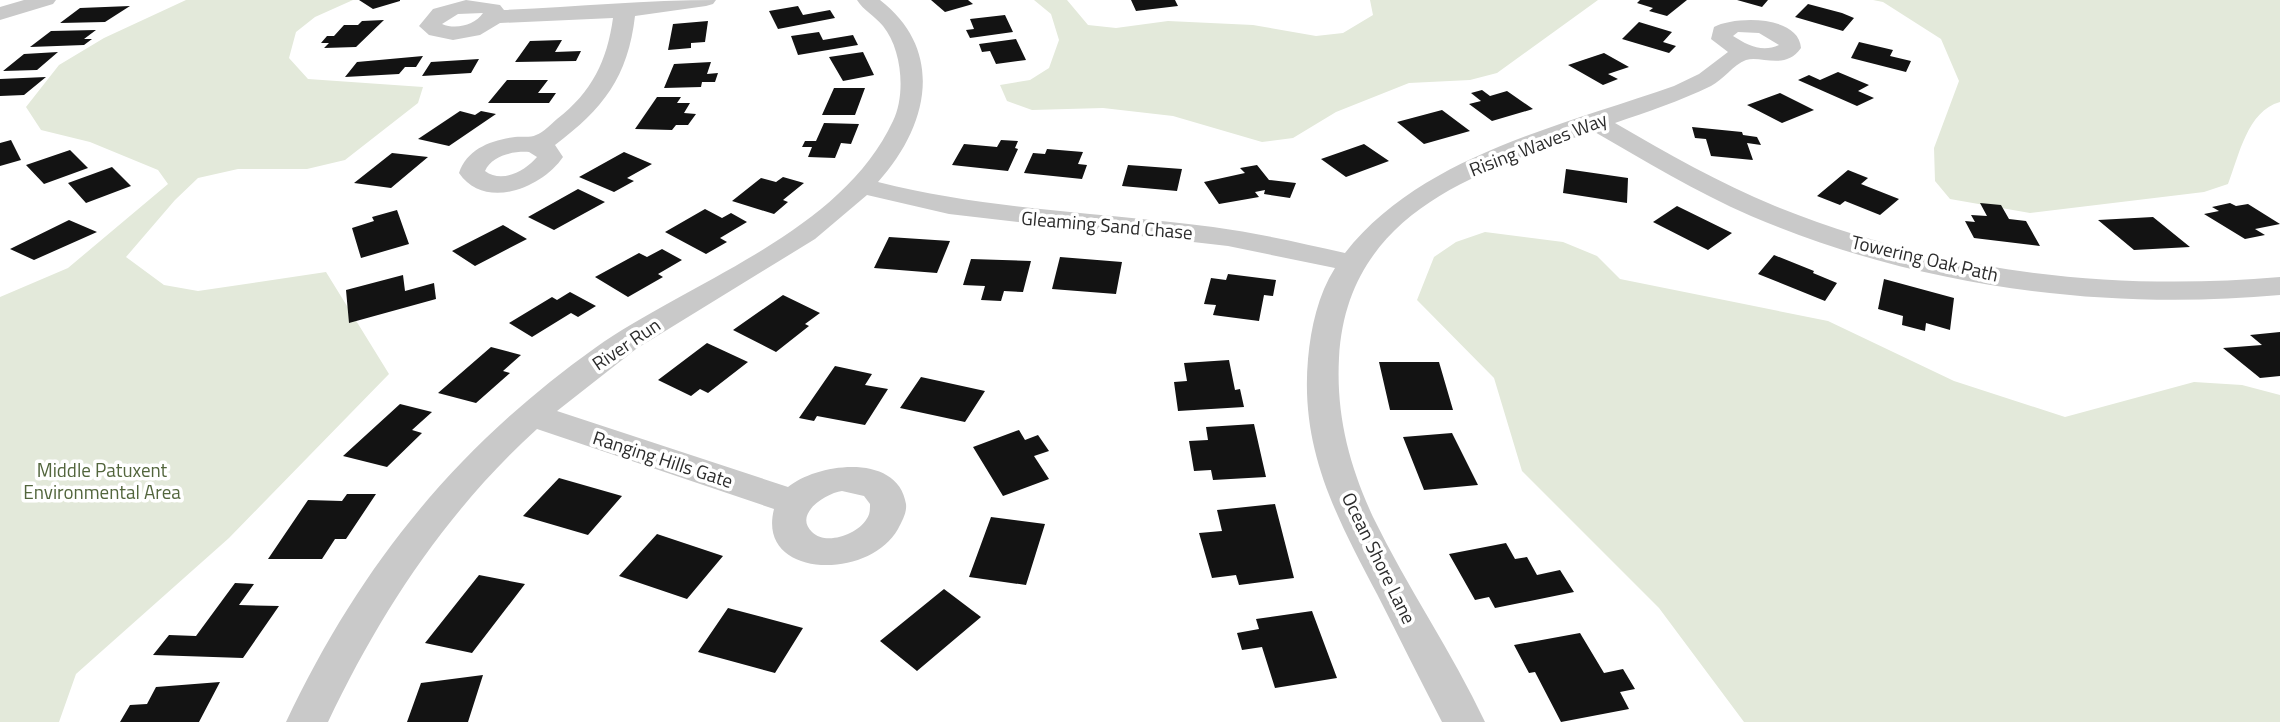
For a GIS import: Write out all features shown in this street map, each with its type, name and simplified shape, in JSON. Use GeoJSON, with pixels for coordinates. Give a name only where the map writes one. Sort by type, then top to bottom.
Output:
{"type":"FeatureCollection","features":[{"type":"Feature","properties":{"kind":"street"},"geometry":{"type":"LineString","coordinates":[[0,14],[46,0]]}},
{"type":"Feature","properties":{"kind":"street"},"geometry":{"type":"LineString","coordinates":[[495,17],[625,11],[706,0]]}},
{"type":"Feature","properties":{"kind":"street","name":"River Run"},"geometry":{"type":"LineString","coordinates":[[307,722],[338,659],[410,544],[453,491],[531,415],[626,341],[812,230],[862,186],[883,162],[897,141],[906,119],[914,83],[906,45],[892,22],[867,0]]}},
{"type":"Feature","properties":{"kind":"street"},"geometry":{"type":"LineString","coordinates":[[537,146],[580,114],[604,86],[619,55],[625,11]]}},
{"type":"Feature","properties":{"kind":"street","name":"Rising Waves Way"},"geometry":{"type":"LineString","coordinates":[[1351,263],[1398,212],[1446,181],[1489,161],[1682,91],[1707,79],[1743,52]]}},
{"type":"Feature","properties":{"kind":"street","name":"Towering Oak Path"},"geometry":{"type":"LineString","coordinates":[[1595,122],[1678,170],[1789,222],[1914,259],[1981,274],[2073,289],[2201,293],[2280,286]]}},
{"type":"Feature","properties":{"kind":"street","name":"Gleaming Sand Chase"},"geometry":{"type":"LineString","coordinates":[[862,186],[908,198],[1000,215],[1209,235],[1292,248],[1351,263]]}},
{"type":"Feature","properties":{"kind":"street","name":"Ocean Shore Lane"},"geometry":{"type":"LineString","coordinates":[[1351,263],[1331,315],[1323,357],[1322,395],[1328,440],[1359,527],[1464,722]]}},
{"type":"Feature","properties":{"kind":"street","name":"Ranging Hills Gate"},"geometry":{"type":"LineString","coordinates":[[531,415],[794,502]]}},
{"type":"Feature","properties":{"kind":"green space","name":"Middle Patuxent Environmental Area"},"geometry":{"type":"Polygon","coordinates":[[[186,0],[353,0],[315,17],[296,32],[289,58],[308,79],[423,87],[418,103],[345,160],[307,169],[238,169],[198,178],[175,200],[126,257],[164,285],[198,291],[326,272],[389,374],[229,538],[76,674],[59,722],[0,722],[0,297],[68,268],[168,184],[158,170],[90,142],[41,130],[26,107],[59,65],[104,38],[186,0]]]}},
{"type":"Feature","properties":{"kind":"green space"},"geometry":{"type":"Polygon","coordinates":[[[1034,0],[1067,0],[1088,25],[1116,28],[1168,21],[1253,25],[1316,36],[1343,33],[1373,15],[1370,0],[1598,0],[1497,73],[1470,80],[1409,83],[1336,112],[1293,138],[1262,142],[1173,116],[1103,108],[1032,110],[1007,101],[1000,85],[1030,80],[1049,68],[1059,40],[1051,14],[1034,0]]]}},
{"type":"Feature","properties":{"kind":"green space"},"geometry":{"type":"Polygon","coordinates":[[[1873,0],[2280,0],[2280,102],[2269,107],[2252,125],[2228,184],[2204,192],[2030,213],[1950,199],[1935,181],[1934,148],[1959,81],[1941,39],[1883,2],[1873,0]]]}},
{"type":"Feature","properties":{"kind":"green space"},"geometry":{"type":"Polygon","coordinates":[[[1485,232],[1563,242],[1597,256],[1620,279],[1828,321],[1954,381],[2065,417],[2194,382],[2242,385],[2280,395],[2280,722],[1744,722],[1659,608],[1522,471],[1494,378],[1417,300],[1434,257],[1456,242],[1485,232]]]}},
{"type":"Feature","properties":{"kind":"building"},"geometry":{"type":"Polygon","coordinates":[[[359,0],[400,0],[400,1],[373,9],[359,0]]]}},
{"type":"Feature","properties":{"kind":"building"},"geometry":{"type":"Polygon","coordinates":[[[931,0],[968,0],[973,4],[945,12],[931,0]]]}},
{"type":"Feature","properties":{"kind":"building"},"geometry":{"type":"Polygon","coordinates":[[[1131,0],[1175,0],[1178,6],[1136,11],[1131,0]]]}},
{"type":"Feature","properties":{"kind":"building"},"geometry":{"type":"Polygon","coordinates":[[[1640,0],[1687,0],[1667,16],[1649,11],[1653,8],[1637,3],[1640,0]]]}},
{"type":"Feature","properties":{"kind":"building"},"geometry":{"type":"Polygon","coordinates":[[[1737,0],[1768,0],[1762,7],[1737,0]]]}},
{"type":"Feature","properties":{"kind":"building"},"geometry":{"type":"Polygon","coordinates":[[[1808,4],[1854,18],[1843,31],[1795,17],[1808,4]]]}},
{"type":"Feature","properties":{"kind":"building"},"geometry":{"type":"Polygon","coordinates":[[[130,6],[105,22],[60,23],[80,8],[130,6]]]}},
{"type":"Feature","properties":{"kind":"building"},"geometry":{"type":"Polygon","coordinates":[[[798,6],[803,15],[830,10],[835,18],[778,29],[769,11],[798,6]]]}},
{"type":"Feature","properties":{"kind":"building"},"geometry":{"type":"Polygon","coordinates":[[[1005,15],[1013,32],[970,38],[966,30],[974,29],[970,19],[1005,15]]]}},
{"type":"Feature","properties":{"kind":"building"},"geometry":{"type":"Polygon","coordinates":[[[384,20],[356,47],[324,48],[329,43],[321,43],[327,36],[334,36],[344,25],[384,20]]]}},
{"type":"Feature","properties":{"kind":"building"},"geometry":{"type":"Polygon","coordinates":[[[708,21],[705,42],[691,43],[691,48],[668,50],[673,24],[708,21]]]}},
{"type":"Feature","properties":{"kind":"building"},"geometry":{"type":"Polygon","coordinates":[[[1639,22],[1672,32],[1663,42],[1676,46],[1669,53],[1622,39],[1639,22]]]}},
{"type":"Feature","properties":{"kind":"building"},"geometry":{"type":"Polygon","coordinates":[[[96,30],[84,39],[92,39],[84,45],[30,47],[51,31],[96,30]]]}},
{"type":"Feature","properties":{"kind":"building"},"geometry":{"type":"Polygon","coordinates":[[[819,32],[823,40],[853,35],[858,45],[798,55],[791,36],[819,32]]]}},
{"type":"Feature","properties":{"kind":"building"},"geometry":{"type":"Polygon","coordinates":[[[1016,39],[1026,60],[996,64],[990,51],[982,52],[979,44],[1016,39]]]}},
{"type":"Feature","properties":{"kind":"building"},"geometry":{"type":"Polygon","coordinates":[[[562,40],[555,52],[581,51],[576,61],[515,62],[530,41],[562,40]]]}},
{"type":"Feature","properties":{"kind":"building"},"geometry":{"type":"Polygon","coordinates":[[[1859,42],[1893,50],[1890,56],[1911,61],[1906,72],[1851,58],[1859,42]]]}},
{"type":"Feature","properties":{"kind":"building"},"geometry":{"type":"Polygon","coordinates":[[[58,52],[37,70],[3,71],[24,54],[58,52]]]}},
{"type":"Feature","properties":{"kind":"building"},"geometry":{"type":"Polygon","coordinates":[[[863,52],[874,75],[843,81],[829,57],[863,52]]]}},
{"type":"Feature","properties":{"kind":"building"},"geometry":{"type":"Polygon","coordinates":[[[1604,53],[1629,67],[1608,74],[1618,79],[1603,85],[1568,65],[1604,53]]]}},
{"type":"Feature","properties":{"kind":"building"},"geometry":{"type":"Polygon","coordinates":[[[423,56],[416,67],[405,67],[399,74],[345,77],[357,62],[423,56]]]}},
{"type":"Feature","properties":{"kind":"building"},"geometry":{"type":"Polygon","coordinates":[[[479,59],[471,73],[422,76],[431,62],[479,59]]]}},
{"type":"Feature","properties":{"kind":"building"},"geometry":{"type":"Polygon","coordinates":[[[711,62],[707,74],[718,73],[715,82],[702,82],[701,87],[664,88],[674,64],[711,62]]]}},
{"type":"Feature","properties":{"kind":"building"},"geometry":{"type":"Polygon","coordinates":[[[1838,72],[1869,85],[1858,91],[1874,98],[1857,106],[1798,80],[1809,75],[1820,80],[1838,72]]]}},
{"type":"Feature","properties":{"kind":"building"},"geometry":{"type":"Polygon","coordinates":[[[46,77],[24,95],[0,96],[0,79],[46,77]]]}},
{"type":"Feature","properties":{"kind":"building"},"geometry":{"type":"Polygon","coordinates":[[[507,80],[548,80],[538,93],[556,93],[549,103],[488,103],[507,80]]]}},
{"type":"Feature","properties":{"kind":"building"},"geometry":{"type":"Polygon","coordinates":[[[834,88],[865,88],[855,115],[822,115],[834,88]]]}},
{"type":"Feature","properties":{"kind":"building"},"geometry":{"type":"Polygon","coordinates":[[[1482,90],[1490,96],[1507,91],[1533,109],[1492,121],[1469,104],[1481,101],[1471,93],[1482,90]]]}},
{"type":"Feature","properties":{"kind":"building"},"geometry":{"type":"Polygon","coordinates":[[[1780,93],[1814,110],[1782,123],[1747,105],[1780,93]]]}},
{"type":"Feature","properties":{"kind":"building"},"geometry":{"type":"Polygon","coordinates":[[[657,97],[681,97],[677,103],[690,103],[684,113],[696,114],[688,125],[676,125],[672,130],[635,129],[657,97]]]}},
{"type":"Feature","properties":{"kind":"building"},"geometry":{"type":"Polygon","coordinates":[[[1442,110],[1470,131],[1424,144],[1397,122],[1442,110]]]}},
{"type":"Feature","properties":{"kind":"building"},"geometry":{"type":"Polygon","coordinates":[[[460,111],[475,115],[481,111],[496,114],[449,146],[418,139],[460,111]]]}},
{"type":"Feature","properties":{"kind":"building"},"geometry":{"type":"Polygon","coordinates":[[[824,123],[859,124],[851,144],[841,143],[835,158],[808,157],[812,147],[802,147],[805,141],[816,141],[824,123]]]}},
{"type":"Feature","properties":{"kind":"building"},"geometry":{"type":"Polygon","coordinates":[[[1692,127],[1742,132],[1743,135],[1757,137],[1761,145],[1747,143],[1753,160],[1711,156],[1706,139],[1695,138],[1692,127]]]}},
{"type":"Feature","properties":{"kind":"building"},"geometry":{"type":"Polygon","coordinates":[[[11,140],[21,160],[0,166],[0,143],[11,140]]]}},
{"type":"Feature","properties":{"kind":"building"},"geometry":{"type":"Polygon","coordinates":[[[1001,140],[1018,141],[1015,148],[1018,149],[1008,171],[952,165],[964,144],[997,147],[1001,140]]]}},
{"type":"Feature","properties":{"kind":"building"},"geometry":{"type":"Polygon","coordinates":[[[1364,144],[1389,161],[1346,177],[1321,159],[1364,144]]]}},
{"type":"Feature","properties":{"kind":"building"},"geometry":{"type":"Polygon","coordinates":[[[1047,149],[1083,152],[1078,164],[1087,165],[1082,179],[1024,173],[1033,153],[1045,154],[1047,149]]]}},
{"type":"Feature","properties":{"kind":"building"},"geometry":{"type":"Polygon","coordinates":[[[70,150],[88,168],[44,184],[26,165],[70,150]]]}},
{"type":"Feature","properties":{"kind":"building"},"geometry":{"type":"Polygon","coordinates":[[[624,152],[652,164],[627,178],[634,181],[614,192],[579,177],[624,152]]]}},
{"type":"Feature","properties":{"kind":"building"},"geometry":{"type":"Polygon","coordinates":[[[392,153],[428,157],[391,188],[354,183],[392,153]]]}},
{"type":"Feature","properties":{"kind":"building"},"geometry":{"type":"Polygon","coordinates":[[[1128,165],[1182,169],[1177,191],[1122,186],[1128,165]]]}},
{"type":"Feature","properties":{"kind":"building"},"geometry":{"type":"Polygon","coordinates":[[[1257,165],[1269,180],[1296,183],[1290,198],[1264,194],[1265,190],[1255,192],[1259,197],[1219,204],[1204,182],[1245,173],[1240,168],[1257,165]]]}},
{"type":"Feature","properties":{"kind":"building"},"geometry":{"type":"Polygon","coordinates":[[[112,167],[131,186],[86,203],[68,183],[112,167]]]}},
{"type":"Feature","properties":{"kind":"building"},"geometry":{"type":"Polygon","coordinates":[[[1566,169],[1628,178],[1627,203],[1563,193],[1566,169]]]}},
{"type":"Feature","properties":{"kind":"building"},"geometry":{"type":"Polygon","coordinates":[[[1848,170],[1868,178],[1861,184],[1899,199],[1880,215],[1845,201],[1840,205],[1817,196],[1848,170]]]}},
{"type":"Feature","properties":{"kind":"building"},"geometry":{"type":"Polygon","coordinates":[[[783,177],[804,183],[783,200],[788,202],[774,214],[732,201],[761,178],[776,182],[783,177]]]}},
{"type":"Feature","properties":{"kind":"building"},"geometry":{"type":"Polygon","coordinates":[[[578,189],[605,202],[554,230],[528,217],[578,189]]]}},
{"type":"Feature","properties":{"kind":"building"},"geometry":{"type":"Polygon","coordinates":[[[1980,203],[2001,205],[2009,219],[2026,221],[2040,246],[1974,238],[1965,221],[1975,222],[1971,215],[1987,216],[1980,203]]]}},
{"type":"Feature","properties":{"kind":"building"},"geometry":{"type":"Polygon","coordinates":[[[2230,203],[2236,206],[2248,204],[2280,224],[2255,229],[2265,235],[2245,239],[2204,214],[2219,211],[2212,207],[2230,203]]]}},
{"type":"Feature","properties":{"kind":"building"},"geometry":{"type":"Polygon","coordinates":[[[1677,206],[1732,233],[1708,250],[1653,222],[1677,206]]]}},
{"type":"Feature","properties":{"kind":"building"},"geometry":{"type":"Polygon","coordinates":[[[705,209],[722,218],[731,213],[747,222],[720,238],[727,242],[706,254],[665,232],[705,209]]]}},
{"type":"Feature","properties":{"kind":"building"},"geometry":{"type":"Polygon","coordinates":[[[397,210],[409,244],[361,258],[352,228],[374,221],[372,217],[397,210]]]}},
{"type":"Feature","properties":{"kind":"building"},"geometry":{"type":"Polygon","coordinates":[[[2153,217],[2190,247],[2134,250],[2098,220],[2153,217]]]}},
{"type":"Feature","properties":{"kind":"building"},"geometry":{"type":"Polygon","coordinates":[[[69,220],[97,232],[34,260],[10,249],[69,220]]]}},
{"type":"Feature","properties":{"kind":"building"},"geometry":{"type":"Polygon","coordinates":[[[503,225],[527,239],[475,266],[452,251],[503,225]]]}},
{"type":"Feature","properties":{"kind":"building"},"geometry":{"type":"Polygon","coordinates":[[[889,237],[950,241],[937,273],[874,268],[889,237]]]}},
{"type":"Feature","properties":{"kind":"building"},"geometry":{"type":"Polygon","coordinates":[[[662,249],[682,260],[658,274],[663,277],[628,297],[595,277],[639,253],[647,257],[662,249]]]}},
{"type":"Feature","properties":{"kind":"building"},"geometry":{"type":"Polygon","coordinates":[[[1774,255],[1837,283],[1825,301],[1758,274],[1774,255]]]}},
{"type":"Feature","properties":{"kind":"building"},"geometry":{"type":"Polygon","coordinates":[[[1060,257],[1122,262],[1116,294],[1052,289],[1060,257]]]}},
{"type":"Feature","properties":{"kind":"building"},"geometry":{"type":"Polygon","coordinates":[[[971,259],[1031,261],[1023,292],[1004,291],[1001,301],[981,300],[985,286],[963,285],[971,259]]]}},
{"type":"Feature","properties":{"kind":"building"},"geometry":{"type":"Polygon","coordinates":[[[1228,274],[1276,280],[1273,296],[1264,295],[1259,321],[1213,315],[1216,305],[1204,304],[1211,278],[1226,280],[1228,274]]]}},
{"type":"Feature","properties":{"kind":"building"},"geometry":{"type":"Polygon","coordinates":[[[403,275],[405,291],[434,283],[436,299],[349,323],[346,290],[403,275]]]}},
{"type":"Feature","properties":{"kind":"building"},"geometry":{"type":"Polygon","coordinates":[[[1884,279],[1954,298],[1950,330],[1926,323],[1925,331],[1902,325],[1903,316],[1878,309],[1884,279]]]}},
{"type":"Feature","properties":{"kind":"building"},"geometry":{"type":"Polygon","coordinates":[[[570,292],[596,306],[578,317],[571,313],[532,337],[509,323],[552,297],[557,300],[570,292]]]}},
{"type":"Feature","properties":{"kind":"building"},"geometry":{"type":"Polygon","coordinates":[[[783,295],[820,313],[805,324],[809,326],[776,352],[733,330],[783,295]]]}},
{"type":"Feature","properties":{"kind":"building"},"geometry":{"type":"Polygon","coordinates":[[[2280,332],[2280,376],[2260,378],[2223,348],[2262,345],[2250,335],[2280,332]]]}},
{"type":"Feature","properties":{"kind":"building"},"geometry":{"type":"Polygon","coordinates":[[[707,343],[748,362],[708,393],[700,389],[691,396],[658,380],[707,343]]]}},
{"type":"Feature","properties":{"kind":"building"},"geometry":{"type":"Polygon","coordinates":[[[491,347],[521,355],[503,371],[510,373],[476,403],[438,393],[491,347]]]}},
{"type":"Feature","properties":{"kind":"building"},"geometry":{"type":"Polygon","coordinates":[[[1229,360],[1235,390],[1240,389],[1244,407],[1178,411],[1174,382],[1187,381],[1184,363],[1229,360]]]}},
{"type":"Feature","properties":{"kind":"building"},"geometry":{"type":"Polygon","coordinates":[[[1379,362],[1439,362],[1453,410],[1390,410],[1379,362]]]}},
{"type":"Feature","properties":{"kind":"building"},"geometry":{"type":"Polygon","coordinates":[[[835,366],[872,374],[865,385],[888,389],[865,425],[817,416],[814,421],[799,418],[835,366]]]}},
{"type":"Feature","properties":{"kind":"building"},"geometry":{"type":"Polygon","coordinates":[[[921,377],[985,391],[965,422],[900,408],[921,377]]]}},
{"type":"Feature","properties":{"kind":"building"},"geometry":{"type":"Polygon","coordinates":[[[400,404],[432,412],[412,430],[422,433],[387,467],[343,456],[400,404]]]}},
{"type":"Feature","properties":{"kind":"building"},"geometry":{"type":"Polygon","coordinates":[[[1254,424],[1266,477],[1213,480],[1211,470],[1194,471],[1189,441],[1208,440],[1206,427],[1254,424]]]}},
{"type":"Feature","properties":{"kind":"building"},"geometry":{"type":"Polygon","coordinates":[[[1019,430],[1025,440],[1038,435],[1049,451],[1034,456],[1049,479],[1003,496],[973,447],[1019,430]]]}},
{"type":"Feature","properties":{"kind":"building"},"geometry":{"type":"Polygon","coordinates":[[[1452,433],[1478,485],[1424,490],[1403,437],[1452,433]]]}},
{"type":"Feature","properties":{"kind":"building"},"geometry":{"type":"Polygon","coordinates":[[[559,478],[622,496],[588,535],[523,516],[559,478]]]}},
{"type":"Feature","properties":{"kind":"building"},"geometry":{"type":"Polygon","coordinates":[[[347,494],[376,494],[346,539],[335,539],[322,559],[268,559],[308,500],[342,501],[347,494]]]}},
{"type":"Feature","properties":{"kind":"building"},"geometry":{"type":"Polygon","coordinates":[[[1275,504],[1294,578],[1239,585],[1236,575],[1212,578],[1199,533],[1222,531],[1217,510],[1275,504]]]}},
{"type":"Feature","properties":{"kind":"building"},"geometry":{"type":"Polygon","coordinates":[[[991,517],[1045,524],[1026,585],[969,577],[991,517]]]}},
{"type":"Feature","properties":{"kind":"building"},"geometry":{"type":"Polygon","coordinates":[[[657,534],[723,556],[687,599],[619,576],[657,534]]]}},
{"type":"Feature","properties":{"kind":"building"},"geometry":{"type":"Polygon","coordinates":[[[1506,543],[1515,559],[1527,557],[1537,575],[1560,570],[1574,592],[1495,608],[1489,597],[1475,600],[1449,554],[1506,543]]]}},
{"type":"Feature","properties":{"kind":"building"},"geometry":{"type":"Polygon","coordinates":[[[479,575],[525,584],[472,653],[425,643],[479,575]]]}},
{"type":"Feature","properties":{"kind":"building"},"geometry":{"type":"Polygon","coordinates":[[[235,583],[254,584],[239,605],[279,606],[243,658],[153,655],[169,635],[196,636],[235,583]]]}},
{"type":"Feature","properties":{"kind":"building"},"geometry":{"type":"Polygon","coordinates":[[[944,589],[981,617],[917,671],[880,641],[944,589]]]}},
{"type":"Feature","properties":{"kind":"building"},"geometry":{"type":"Polygon","coordinates":[[[728,608],[803,628],[775,673],[698,652],[728,608]]]}},
{"type":"Feature","properties":{"kind":"building"},"geometry":{"type":"Polygon","coordinates":[[[1312,611],[1337,678],[1275,688],[1262,647],[1242,650],[1237,633],[1259,629],[1256,619],[1312,611]]]}},
{"type":"Feature","properties":{"kind":"building"},"geometry":{"type":"Polygon","coordinates":[[[1580,633],[1604,673],[1623,669],[1635,689],[1620,692],[1629,709],[1561,722],[1535,672],[1529,673],[1514,645],[1580,633]]]}},
{"type":"Feature","properties":{"kind":"building"},"geometry":{"type":"Polygon","coordinates":[[[483,675],[468,722],[407,722],[421,683],[483,675]]]}},
{"type":"Feature","properties":{"kind":"building"},"geometry":{"type":"Polygon","coordinates":[[[220,682],[199,722],[120,722],[130,705],[147,704],[156,687],[220,682]]]}}]}
